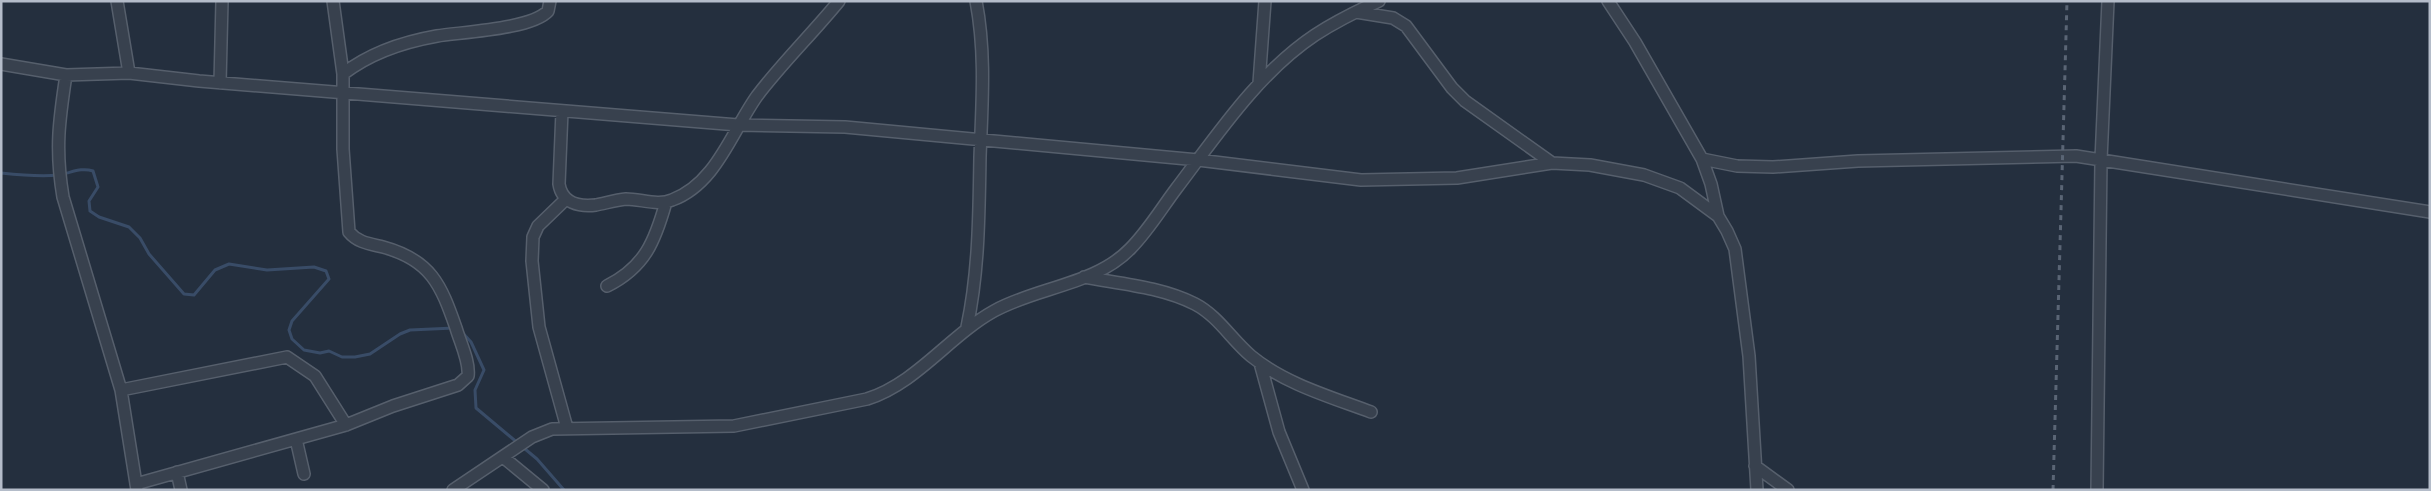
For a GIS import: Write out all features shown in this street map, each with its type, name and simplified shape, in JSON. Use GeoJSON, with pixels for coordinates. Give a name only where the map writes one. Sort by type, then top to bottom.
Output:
{"type":"FeatureCollection","features":[{"type":"Feature","properties":{"kind":"street"},"geometry":{"type":"LineString","coordinates":[[117,1],[129,73]]}},
{"type":"Feature","properties":{"kind":"street"},"geometry":{"type":"LineString","coordinates":[[220,82],[222,1]]}},
{"type":"Feature","properties":{"kind":"street"},"geometry":{"type":"LineString","coordinates":[[66,75],[57,136],[62,197],[121,390],[136,487],[177,472],[346,424],[393,406],[458,385],[465,381],[469,372],[456,328],[438,281],[410,258],[393,250],[360,241],[349,232],[343,149],[342,74],[333,1]]}},
{"type":"Feature","properties":{"kind":"street"},"geometry":{"type":"LineString","coordinates":[[342,74],[362,60],[401,44],[436,36],[504,27],[541,17],[548,11],[550,1]]}},
{"type":"Feature","properties":{"kind":"street"},"geometry":{"type":"LineString","coordinates":[[562,111],[559,184],[561,193],[566,199],[581,205],[624,200],[666,202],[680,196],[704,177],[724,151],[738,126],[776,73],[838,1]]}},
{"type":"Feature","properties":{"kind":"street"},"geometry":{"type":"LineString","coordinates":[[967,327],[973,294],[977,253],[983,71],[976,1]]}},
{"type":"Feature","properties":{"kind":"street"},"geometry":{"type":"LineString","coordinates":[[1259,83],[1265,1]]}},
{"type":"Feature","properties":{"kind":"street"},"geometry":{"type":"LineString","coordinates":[[453,490],[539,433],[567,428],[734,426],[867,399],[892,388],[936,355],[967,327],[1014,301],[1106,268],[1131,249],[1259,83],[1283,60],[1315,35],[1378,1]]}},
{"type":"Feature","properties":{"kind":"street"},"geometry":{"type":"LineString","coordinates":[[1608,1],[1635,42],[1702,159],[1711,184],[1718,216]]}},
{"type":"Feature","properties":{"kind":"street"},"geometry":{"type":"LineString","coordinates":[[2097,490],[2101,160],[2108,1]]}},
{"type":"Feature","properties":{"kind":"street"},"geometry":{"type":"LineString","coordinates":[[1356,12],[1393,18],[1406,26],[1452,88],[1465,101],[1552,163]]}},
{"type":"Feature","properties":{"kind":"street"},"geometry":{"type":"LineString","coordinates":[[1,64],[66,75],[129,73],[738,126],[845,128],[1198,160],[1361,180],[1457,178],[1552,163],[1590,165],[1644,175],[1680,188],[1718,216],[1728,231],[1735,249],[1748,356],[1757,490]]}},
{"type":"Feature","properties":{"kind":"street"},"geometry":{"type":"LineString","coordinates":[[1702,159],[1736,166],[1773,167],[1900,159],[2076,156],[2430,212]]}},
{"type":"Feature","properties":{"kind":"street"},"geometry":{"type":"LineString","coordinates":[[566,199],[538,226],[534,237],[532,261],[540,327],[567,428]]}},
{"type":"Feature","properties":{"kind":"street"},"geometry":{"type":"LineString","coordinates":[[607,286],[628,274],[641,261],[655,238],[666,202]]}},
{"type":"Feature","properties":{"kind":"street"},"geometry":{"type":"LineString","coordinates":[[1084,277],[1177,295],[1209,312],[1237,343],[1260,363],[1310,389],[1371,412]]}},
{"type":"Feature","properties":{"kind":"street"},"geometry":{"type":"LineString","coordinates":[[121,390],[287,357],[315,376],[346,424]]}},
{"type":"Feature","properties":{"kind":"street"},"geometry":{"type":"LineString","coordinates":[[1260,363],[1279,432],[1303,490]]}},
{"type":"Feature","properties":{"kind":"street"},"geometry":{"type":"LineString","coordinates":[[296,439],[304,474]]}},
{"type":"Feature","properties":{"kind":"street"},"geometry":{"type":"LineString","coordinates":[[502,457],[543,490]]}},
{"type":"Feature","properties":{"kind":"street"},"geometry":{"type":"LineString","coordinates":[[1755,466],[1788,490]]}},
{"type":"Feature","properties":{"kind":"street"},"geometry":{"type":"LineString","coordinates":[[177,472],[181,490]]}},
{"type":"Feature","properties":{"kind":"waterway"},"geometry":{"type":"LineString","coordinates":[[1,173],[44,176],[80,170],[93,171],[98,187],[89,201],[90,211],[99,217],[129,227],[140,238],[149,254],[184,294],[194,295],[215,270],[229,264],[267,270],[314,267],[326,271],[329,279],[292,321],[289,330],[292,339],[304,350],[320,353],[329,351],[342,357],[355,357],[370,354],[400,334],[410,330],[454,328]]}},
{"type":"Feature","properties":{"kind":"waterway"},"geometry":{"type":"LineString","coordinates":[[460,330],[471,342],[484,370],[475,390],[476,408],[537,459],[564,490]]}},
{"type":"Feature","properties":{"kind":"railway"},"geometry":{"type":"LineString","coordinates":[[2053,490],[2067,1]]}}]}
